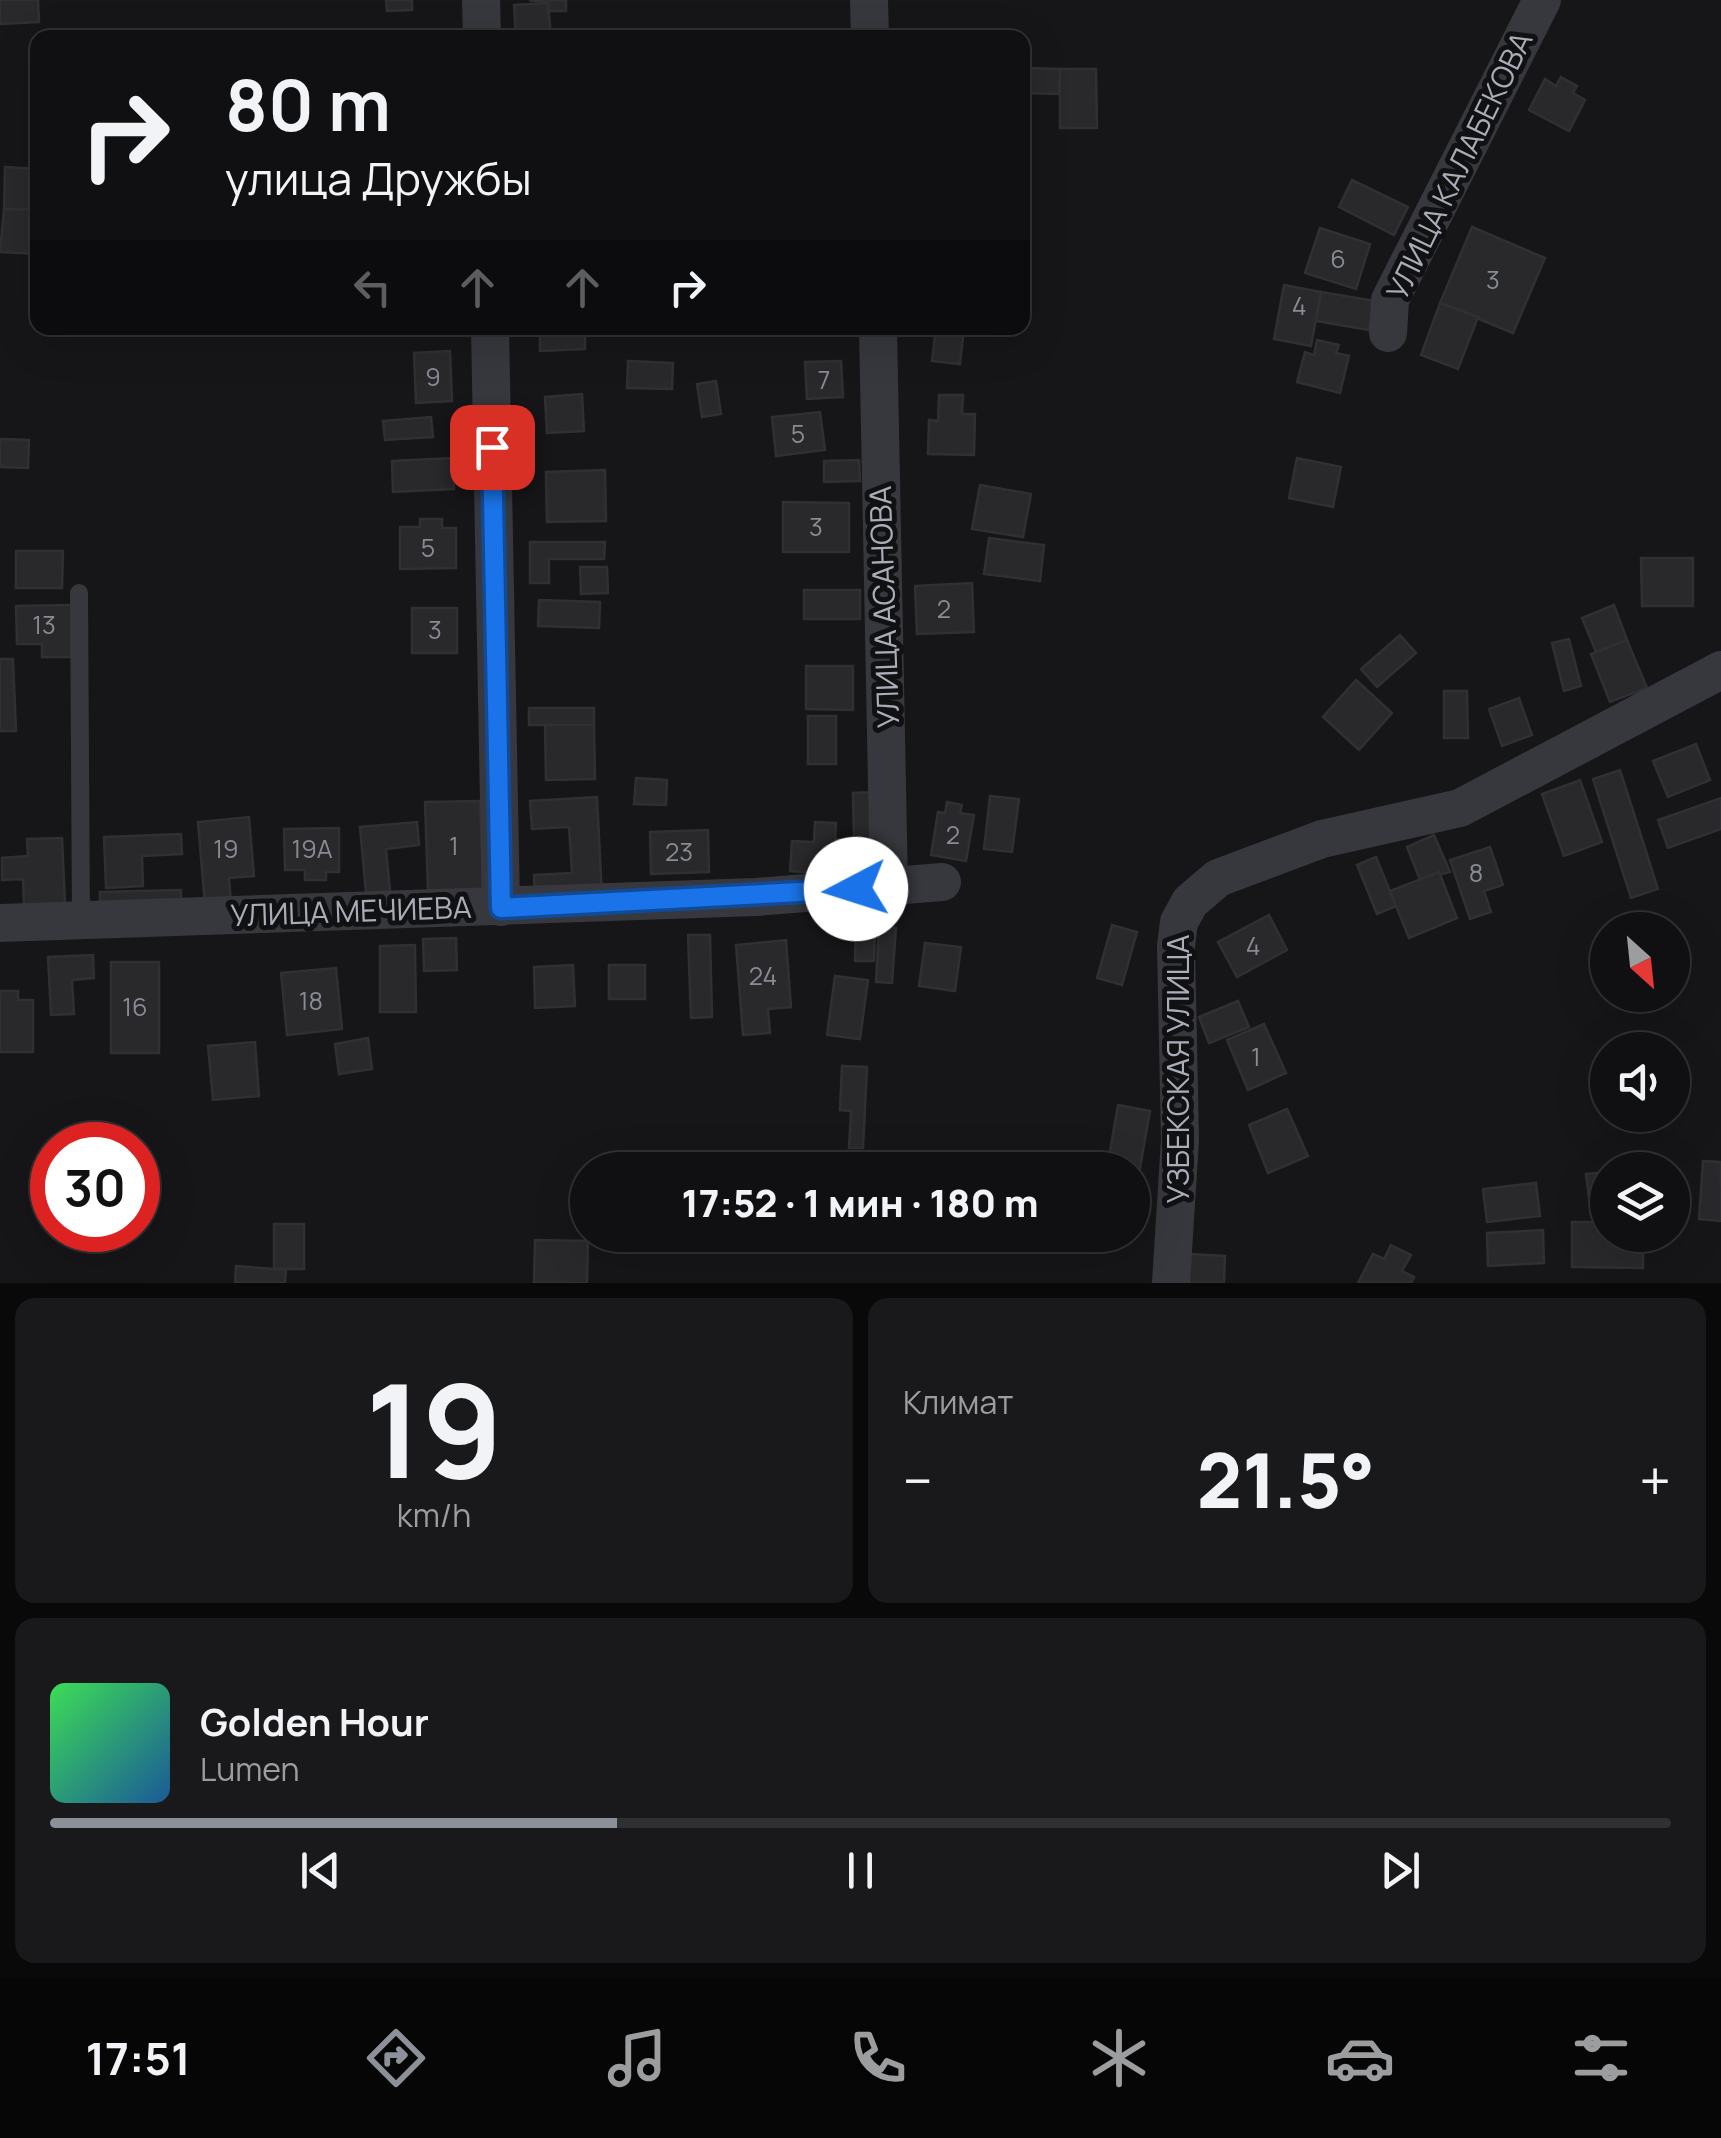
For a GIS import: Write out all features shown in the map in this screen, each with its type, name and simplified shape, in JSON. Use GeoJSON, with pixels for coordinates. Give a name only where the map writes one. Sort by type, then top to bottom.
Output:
{"type":"FeatureCollection","features":[{"type":"Feature","properties":{"kind":"street"},"geometry":{"type":"LineString","coordinates":[[481,0],[482,30]]}},
{"type":"Feature","properties":{"kind":"street"},"geometry":{"type":"LineString","coordinates":[[869,0],[870,30]]}},
{"type":"Feature","properties":{"kind":"street","name":"УЛИЦА КАЛАБЕКОВА"},"geometry":{"type":"LineString","coordinates":[[1388,333],[1390,300],[1542,0]]}},
{"type":"Feature","properties":{"kind":"street"},"geometry":{"type":"LineString","coordinates":[[490,335],[501,908]]}},
{"type":"Feature","properties":{"kind":"street","name":"УЛИЦА АСАНОВА"},"geometry":{"type":"LineString","coordinates":[[878,335],[890,886]]}},
{"type":"Feature","properties":{"kind":"street","name":"УЗБЕКСКАЯ УЛИЦА"},"geometry":{"type":"LineString","coordinates":[[1172,1283],[1180,1140],[1176,946],[1179,922],[1202,888],[1322,839],[1460,808],[1721,670]]}},
{"type":"Feature","properties":{"kind":"street","name":"УЛИЦА МЕЧИЕВА"},"geometry":{"type":"LineString","coordinates":[[0,924],[376,908],[501,908],[942,882]]}},
{"type":"Feature","properties":{"kind":"lane"},"geometry":{"type":"LineString","coordinates":[[79,593],[81,922]]}},
{"type":"Feature","properties":{"kind":"building"},"geometry":{"type":"Polygon","coordinates":[[[0,0],[38,0],[39,22],[0,24],[0,0]]]}},
{"type":"Feature","properties":{"kind":"building"},"geometry":{"type":"Polygon","coordinates":[[[386,0],[412,0],[412,10],[387,11],[386,0]]]}},
{"type":"Feature","properties":{"kind":"building"},"geometry":{"type":"Polygon","coordinates":[[[529,0],[566,0],[566,11],[549,11],[548,3],[529,0]]]}},
{"type":"Feature","properties":{"kind":"building"},"geometry":{"type":"Polygon","coordinates":[[[548,3],[550,30],[516,30],[514,5],[548,3]]]}},
{"type":"Feature","properties":{"kind":"building"},"geometry":{"type":"Polygon","coordinates":[[[1030,68],[1060,69],[1059,94],[1030,93],[1030,68]]]}},
{"type":"Feature","properties":{"kind":"building"},"geometry":{"type":"Polygon","coordinates":[[[1060,69],[1096,69],[1097,128],[1060,128],[1060,69]]]}},
{"type":"Feature","properties":{"kind":"building"},"geometry":{"type":"Polygon","coordinates":[[[1561,77],[1577,86],[1573,93],[1585,100],[1569,131],[1529,110],[1545,79],[1556,86],[1561,77]]]}},
{"type":"Feature","properties":{"kind":"building"},"geometry":{"type":"Polygon","coordinates":[[[5,167],[30,169],[30,210],[4,209],[5,167]]]}},
{"type":"Feature","properties":{"kind":"building"},"geometry":{"type":"Polygon","coordinates":[[[1352,180],[1408,207],[1394,235],[1339,207],[1352,180]]]}},
{"type":"Feature","properties":{"kind":"building"},"geometry":{"type":"Polygon","coordinates":[[[4,209],[30,210],[30,254],[0,252],[4,209]]]}},
{"type":"Feature","properties":{"kind":"building"},"geometry":{"type":"Polygon","coordinates":[[[1472,227],[1545,258],[1513,333],[1440,303],[1472,227]]]}},
{"type":"Feature","properties":{"kind":"building"},"geometry":{"type":"Polygon","coordinates":[[[1320,228],[1370,244],[1356,289],[1305,273],[1320,228]]]}},
{"type":"Feature","properties":{"kind":"building"},"geometry":{"type":"Polygon","coordinates":[[[1284,285],[1321,292],[1311,346],[1274,339],[1284,285]]]}},
{"type":"Feature","properties":{"kind":"building"},"geometry":{"type":"Polygon","coordinates":[[[1321,292],[1375,301],[1369,330],[1316,321],[1321,292]]]}},
{"type":"Feature","properties":{"kind":"building"},"geometry":{"type":"Polygon","coordinates":[[[1440,303],[1478,317],[1458,369],[1421,355],[1440,303]]]}},
{"type":"Feature","properties":{"kind":"building"},"geometry":{"type":"Polygon","coordinates":[[[540,335],[585,335],[585,349],[540,351],[540,335]]]}},
{"type":"Feature","properties":{"kind":"building"},"geometry":{"type":"Polygon","coordinates":[[[935,335],[963,335],[960,364],[932,361],[935,335]]]}},
{"type":"Feature","properties":{"kind":"building"},"geometry":{"type":"Polygon","coordinates":[[[1317,340],[1339,345],[1336,353],[1349,356],[1340,393],[1297,382],[1305,352],[1314,355],[1317,340]]]}},
{"type":"Feature","properties":{"kind":"building"},"geometry":{"type":"Polygon","coordinates":[[[450,351],[452,401],[416,403],[414,353],[450,351]]]}},
{"type":"Feature","properties":{"kind":"building"},"geometry":{"type":"Polygon","coordinates":[[[628,361],[673,363],[672,389],[627,388],[628,361]]]}},
{"type":"Feature","properties":{"kind":"building"},"geometry":{"type":"Polygon","coordinates":[[[841,361],[843,397],[807,399],[805,362],[841,361]]]}},
{"type":"Feature","properties":{"kind":"building"},"geometry":{"type":"Polygon","coordinates":[[[716,381],[721,414],[702,417],[697,384],[716,381]]]}},
{"type":"Feature","properties":{"kind":"building"},"geometry":{"type":"Polygon","coordinates":[[[582,394],[584,431],[547,433],[545,397],[582,394]]]}},
{"type":"Feature","properties":{"kind":"building"},"geometry":{"type":"Polygon","coordinates":[[[939,395],[963,395],[962,414],[975,414],[974,455],[928,454],[929,420],[938,421],[939,395]]]}},
{"type":"Feature","properties":{"kind":"building"},"geometry":{"type":"Polygon","coordinates":[[[820,412],[825,450],[776,456],[772,417],[820,412]]]}},
{"type":"Feature","properties":{"kind":"building"},"geometry":{"type":"Polygon","coordinates":[[[431,417],[433,437],[385,440],[383,421],[431,417]]]}},
{"type":"Feature","properties":{"kind":"building"},"geometry":{"type":"Polygon","coordinates":[[[0,439],[29,440],[28,468],[0,467],[0,439]]]}},
{"type":"Feature","properties":{"kind":"building"},"geometry":{"type":"Polygon","coordinates":[[[453,458],[454,489],[393,492],[392,461],[453,458]]]}},
{"type":"Feature","properties":{"kind":"building"},"geometry":{"type":"Polygon","coordinates":[[[1297,458],[1341,467],[1333,507],[1289,498],[1297,458]]]}},
{"type":"Feature","properties":{"kind":"building"},"geometry":{"type":"Polygon","coordinates":[[[859,460],[860,481],[824,482],[824,461],[859,460]]]}},
{"type":"Feature","properties":{"kind":"building"},"geometry":{"type":"Polygon","coordinates":[[[605,470],[606,521],[547,522],[546,472],[605,470]]]}},
{"type":"Feature","properties":{"kind":"building"},"geometry":{"type":"Polygon","coordinates":[[[980,485],[1031,494],[1023,537],[972,529],[980,485]]]}},
{"type":"Feature","properties":{"kind":"building"},"geometry":{"type":"Polygon","coordinates":[[[783,502],[849,503],[849,552],[783,552],[783,502]]]}},
{"type":"Feature","properties":{"kind":"building"},"geometry":{"type":"Polygon","coordinates":[[[420,519],[442,519],[442,528],[456,528],[456,568],[400,569],[400,527],[420,527],[420,519]]]}},
{"type":"Feature","properties":{"kind":"building"},"geometry":{"type":"Polygon","coordinates":[[[989,538],[1044,545],[1040,581],[984,574],[989,538]]]}},
{"type":"Feature","properties":{"kind":"building"},"geometry":{"type":"Polygon","coordinates":[[[530,542],[605,542],[604,559],[549,559],[549,583],[530,583],[530,542]]]}},
{"type":"Feature","properties":{"kind":"building"},"geometry":{"type":"Polygon","coordinates":[[[16,551],[63,551],[62,588],[16,588],[16,551]]]}},
{"type":"Feature","properties":{"kind":"building"},"geometry":{"type":"Polygon","coordinates":[[[1641,558],[1693,558],[1693,606],[1642,606],[1641,558]]]}},
{"type":"Feature","properties":{"kind":"building"},"geometry":{"type":"Polygon","coordinates":[[[580,567],[607,567],[608,593],[581,594],[580,567]]]}},
{"type":"Feature","properties":{"kind":"building"},"geometry":{"type":"Polygon","coordinates":[[[972,583],[974,632],[917,634],[915,586],[972,583]]]}},
{"type":"Feature","properties":{"kind":"building"},"geometry":{"type":"Polygon","coordinates":[[[804,590],[860,590],[860,619],[804,619],[804,590]]]}},
{"type":"Feature","properties":{"kind":"building"},"geometry":{"type":"Polygon","coordinates":[[[539,600],[600,602],[599,628],[538,626],[539,600]]]}},
{"type":"Feature","properties":{"kind":"building"},"geometry":{"type":"Polygon","coordinates":[[[71,605],[71,657],[42,657],[42,644],[17,644],[16,606],[71,605]]]}},
{"type":"Feature","properties":{"kind":"building"},"geometry":{"type":"Polygon","coordinates":[[[1614,605],[1627,640],[1596,652],[1582,618],[1614,605]]]}},
{"type":"Feature","properties":{"kind":"building"},"geometry":{"type":"Polygon","coordinates":[[[412,608],[457,608],[457,653],[412,653],[412,608]]]}},
{"type":"Feature","properties":{"kind":"building"},"geometry":{"type":"Polygon","coordinates":[[[1400,635],[1416,653],[1377,687],[1361,669],[1400,635]]]}},
{"type":"Feature","properties":{"kind":"building"},"geometry":{"type":"Polygon","coordinates":[[[1569,639],[1581,686],[1564,691],[1552,643],[1569,639]]]}},
{"type":"Feature","properties":{"kind":"building"},"geometry":{"type":"Polygon","coordinates":[[[1627,640],[1647,688],[1610,702],[1591,654],[1627,640]]]}},
{"type":"Feature","properties":{"kind":"building"},"geometry":{"type":"Polygon","coordinates":[[[0,659],[13,659],[16,731],[0,731],[0,659]]]}},
{"type":"Feature","properties":{"kind":"building"},"geometry":{"type":"Polygon","coordinates":[[[806,666],[853,666],[853,710],[806,709],[806,666]]]}},
{"type":"Feature","properties":{"kind":"building"},"geometry":{"type":"Polygon","coordinates":[[[1356,680],[1392,713],[1359,750],[1323,717],[1356,680]]]}},
{"type":"Feature","properties":{"kind":"building"},"geometry":{"type":"Polygon","coordinates":[[[1444,691],[1467,691],[1468,738],[1444,738],[1444,691]]]}},
{"type":"Feature","properties":{"kind":"building"},"geometry":{"type":"Polygon","coordinates":[[[1519,698],[1532,735],[1502,746],[1489,709],[1519,698]]]}},
{"type":"Feature","properties":{"kind":"building"},"geometry":{"type":"Polygon","coordinates":[[[529,708],[594,708],[594,725],[529,725],[529,708]]]}},
{"type":"Feature","properties":{"kind":"building"},"geometry":{"type":"Polygon","coordinates":[[[808,716],[836,716],[836,764],[808,764],[808,716]]]}},
{"type":"Feature","properties":{"kind":"building"},"geometry":{"type":"Polygon","coordinates":[[[545,725],[594,725],[595,779],[546,780],[545,725]]]}},
{"type":"Feature","properties":{"kind":"building"},"geometry":{"type":"Polygon","coordinates":[[[1696,744],[1710,780],[1668,797],[1653,761],[1696,744]]]}},
{"type":"Feature","properties":{"kind":"building"},"geometry":{"type":"Polygon","coordinates":[[[1620,770],[1658,889],[1631,898],[1593,779],[1620,770]]]}},
{"type":"Feature","properties":{"kind":"building"},"geometry":{"type":"Polygon","coordinates":[[[636,778],[667,780],[666,805],[634,804],[636,778]]]}},
{"type":"Feature","properties":{"kind":"building"},"geometry":{"type":"Polygon","coordinates":[[[1580,780],[1602,842],[1564,856],[1542,794],[1580,780]]]}},
{"type":"Feature","properties":{"kind":"building"},"geometry":{"type":"Polygon","coordinates":[[[874,792],[874,840],[854,840],[853,793],[874,792]]]}},
{"type":"Feature","properties":{"kind":"building"},"geometry":{"type":"Polygon","coordinates":[[[990,796],[1019,799],[1012,852],[984,849],[990,796]]]}},
{"type":"Feature","properties":{"kind":"building"},"geometry":{"type":"Polygon","coordinates":[[[597,797],[602,897],[535,900],[534,875],[572,873],[569,827],[532,829],[530,801],[597,797]]]}},
{"type":"Feature","properties":{"kind":"building"},"geometry":{"type":"Polygon","coordinates":[[[1721,798],[1721,829],[1668,848],[1658,820],[1721,798]]]}},
{"type":"Feature","properties":{"kind":"building"},"geometry":{"type":"Polygon","coordinates":[[[480,801],[483,889],[428,891],[425,802],[480,801]]]}},
{"type":"Feature","properties":{"kind":"building"},"geometry":{"type":"Polygon","coordinates":[[[947,802],[962,805],[960,813],[974,815],[966,861],[931,855],[938,812],[945,813],[947,802]]]}},
{"type":"Feature","properties":{"kind":"building"},"geometry":{"type":"Polygon","coordinates":[[[249,817],[254,876],[229,878],[231,903],[205,905],[198,822],[249,817]]]}},
{"type":"Feature","properties":{"kind":"building"},"geometry":{"type":"Polygon","coordinates":[[[417,822],[419,845],[386,849],[390,891],[366,893],[360,827],[417,822]]]}},
{"type":"Feature","properties":{"kind":"building"},"geometry":{"type":"Polygon","coordinates":[[[815,822],[836,823],[835,839],[854,840],[852,875],[790,871],[792,841],[814,842],[815,822]]]}},
{"type":"Feature","properties":{"kind":"building"},"geometry":{"type":"Polygon","coordinates":[[[339,828],[339,872],[326,872],[326,880],[305,880],[305,870],[285,870],[284,829],[339,828]]]}},
{"type":"Feature","properties":{"kind":"building"},"geometry":{"type":"Polygon","coordinates":[[[708,830],[709,872],[651,874],[650,832],[708,830]]]}},
{"type":"Feature","properties":{"kind":"building"},"geometry":{"type":"Polygon","coordinates":[[[181,834],[182,854],[142,856],[143,886],[106,888],[104,837],[181,834]]]}},
{"type":"Feature","properties":{"kind":"building"},"geometry":{"type":"Polygon","coordinates":[[[1434,835],[1450,872],[1420,880],[1407,847],[1434,835]]]}},
{"type":"Feature","properties":{"kind":"building"},"geometry":{"type":"Polygon","coordinates":[[[62,838],[65,903],[24,905],[23,879],[2,880],[2,858],[28,856],[27,839],[62,838]]]}},
{"type":"Feature","properties":{"kind":"building"},"geometry":{"type":"Polygon","coordinates":[[[1490,847],[1503,885],[1484,891],[1491,912],[1470,919],[1450,860],[1490,847]]]}},
{"type":"Feature","properties":{"kind":"building"},"geometry":{"type":"Polygon","coordinates":[[[1376,857],[1396,906],[1377,914],[1357,865],[1376,857]]]}},
{"type":"Feature","properties":{"kind":"building"},"geometry":{"type":"Polygon","coordinates":[[[1439,872],[1457,918],[1409,938],[1390,891],[1439,872]]]}},
{"type":"Feature","properties":{"kind":"building"},"geometry":{"type":"Polygon","coordinates":[[[181,890],[181,907],[100,909],[100,892],[181,890]]]}},
{"type":"Feature","properties":{"kind":"building"},"geometry":{"type":"Polygon","coordinates":[[[1269,915],[1287,950],[1237,977],[1218,942],[1269,915]]]}},
{"type":"Feature","properties":{"kind":"building"},"geometry":{"type":"Polygon","coordinates":[[[856,925],[875,926],[874,961],[855,961],[856,925]]]}},
{"type":"Feature","properties":{"kind":"building"},"geometry":{"type":"Polygon","coordinates":[[[1112,925],[1137,932],[1122,985],[1097,978],[1112,925]]]}},
{"type":"Feature","properties":{"kind":"building"},"geometry":{"type":"Polygon","coordinates":[[[879,927],[896,928],[892,983],[876,982],[879,927]]]}},
{"type":"Feature","properties":{"kind":"building"},"geometry":{"type":"Polygon","coordinates":[[[688,935],[710,935],[712,1017],[691,1018],[688,935]]]}},
{"type":"Feature","properties":{"kind":"building"},"geometry":{"type":"Polygon","coordinates":[[[456,938],[457,970],[424,971],[423,939],[456,938]]]}},
{"type":"Feature","properties":{"kind":"building"},"geometry":{"type":"Polygon","coordinates":[[[786,940],[791,1007],[768,1009],[770,1033],[743,1035],[736,945],[786,940]]]}},
{"type":"Feature","properties":{"kind":"building"},"geometry":{"type":"Polygon","coordinates":[[[925,943],[961,947],[955,991],[919,986],[925,943]]]}},
{"type":"Feature","properties":{"kind":"building"},"geometry":{"type":"Polygon","coordinates":[[[415,945],[416,1012],[380,1012],[380,946],[415,945]]]}},
{"type":"Feature","properties":{"kind":"building"},"geometry":{"type":"Polygon","coordinates":[[[93,955],[94,978],[72,980],[74,1014],[51,1015],[48,957],[93,955]]]}},
{"type":"Feature","properties":{"kind":"building"},"geometry":{"type":"Polygon","coordinates":[[[111,962],[159,962],[159,1053],[111,1053],[111,962]]]}},
{"type":"Feature","properties":{"kind":"building"},"geometry":{"type":"Polygon","coordinates":[[[573,965],[575,1006],[535,1008],[534,967],[573,965]]]}},
{"type":"Feature","properties":{"kind":"building"},"geometry":{"type":"Polygon","coordinates":[[[609,965],[645,965],[645,999],[609,999],[609,965]]]}},
{"type":"Feature","properties":{"kind":"building"},"geometry":{"type":"Polygon","coordinates":[[[336,968],[342,1029],[287,1035],[281,973],[336,968]]]}},
{"type":"Feature","properties":{"kind":"building"},"geometry":{"type":"Polygon","coordinates":[[[835,976],[868,980],[860,1039],[827,1035],[835,976]]]}},
{"type":"Feature","properties":{"kind":"building"},"geometry":{"type":"Polygon","coordinates":[[[0,991],[18,991],[18,1000],[33,1000],[33,1052],[0,1052],[0,991]]]}},
{"type":"Feature","properties":{"kind":"building"},"geometry":{"type":"Polygon","coordinates":[[[1238,1001],[1249,1027],[1209,1043],[1199,1017],[1238,1001]]]}},
{"type":"Feature","properties":{"kind":"building"},"geometry":{"type":"Polygon","coordinates":[[[1264,1024],[1286,1073],[1248,1090],[1227,1040],[1264,1024]]]}},
{"type":"Feature","properties":{"kind":"building"},"geometry":{"type":"Polygon","coordinates":[[[368,1038],[372,1069],[339,1074],[335,1044],[368,1038]]]}},
{"type":"Feature","properties":{"kind":"building"},"geometry":{"type":"Polygon","coordinates":[[[255,1042],[259,1096],[213,1100],[208,1046],[255,1042]]]}},
{"type":"Feature","properties":{"kind":"building"},"geometry":{"type":"Polygon","coordinates":[[[842,1066],[867,1067],[863,1148],[849,1148],[851,1111],[840,1110],[842,1066]]]}},
{"type":"Feature","properties":{"kind":"building"},"geometry":{"type":"Polygon","coordinates":[[[1118,1105],[1150,1111],[1143,1152],[1110,1152],[1118,1105]]]}},
{"type":"Feature","properties":{"kind":"building"},"geometry":{"type":"Polygon","coordinates":[[[1287,1109],[1308,1156],[1268,1173],[1249,1125],[1287,1109]]]}},
{"type":"Feature","properties":{"kind":"building"},"geometry":{"type":"Polygon","coordinates":[[[1703,1161],[1721,1162],[1721,1221],[1699,1219],[1703,1161]]]}},
{"type":"Feature","properties":{"kind":"building"},"geometry":{"type":"Polygon","coordinates":[[[1586,1174],[1590,1174],[1590,1206],[1586,1174]]]}},
{"type":"Feature","properties":{"kind":"building"},"geometry":{"type":"Polygon","coordinates":[[[1536,1183],[1540,1216],[1487,1222],[1483,1189],[1536,1183]]]}},
{"type":"Feature","properties":{"kind":"building"},"geometry":{"type":"Polygon","coordinates":[[[1572,1222],[1590,1222],[1590,1252],[1643,1252],[1643,1268],[1572,1267],[1572,1222]]]}},
{"type":"Feature","properties":{"kind":"building"},"geometry":{"type":"Polygon","coordinates":[[[274,1224],[304,1224],[304,1269],[274,1269],[274,1224]]]}},
{"type":"Feature","properties":{"kind":"building"},"geometry":{"type":"Polygon","coordinates":[[[1543,1230],[1544,1263],[1488,1266],[1487,1233],[1543,1230]]]}},
{"type":"Feature","properties":{"kind":"building"},"geometry":{"type":"Polygon","coordinates":[[[535,1240],[570,1241],[570,1252],[588,1252],[587,1283],[534,1283],[535,1240]]]}},
{"type":"Feature","properties":{"kind":"building"},"geometry":{"type":"Polygon","coordinates":[[[1391,1245],[1411,1255],[1402,1271],[1414,1277],[1411,1283],[1358,1283],[1373,1254],[1384,1259],[1391,1245]]]}},
{"type":"Feature","properties":{"kind":"building"},"geometry":{"type":"Polygon","coordinates":[[[1191,1254],[1225,1256],[1224,1283],[1189,1283],[1191,1254]]]}},
{"type":"Feature","properties":{"kind":"building"},"geometry":{"type":"Polygon","coordinates":[[[236,1266],[286,1270],[285,1283],[235,1283],[236,1266]]]}},
{"type":"Feature","properties":{"kind":"route"},"geometry":{"type":"LineString","coordinates":[[492,447],[501,908],[856,889]]}}]}
